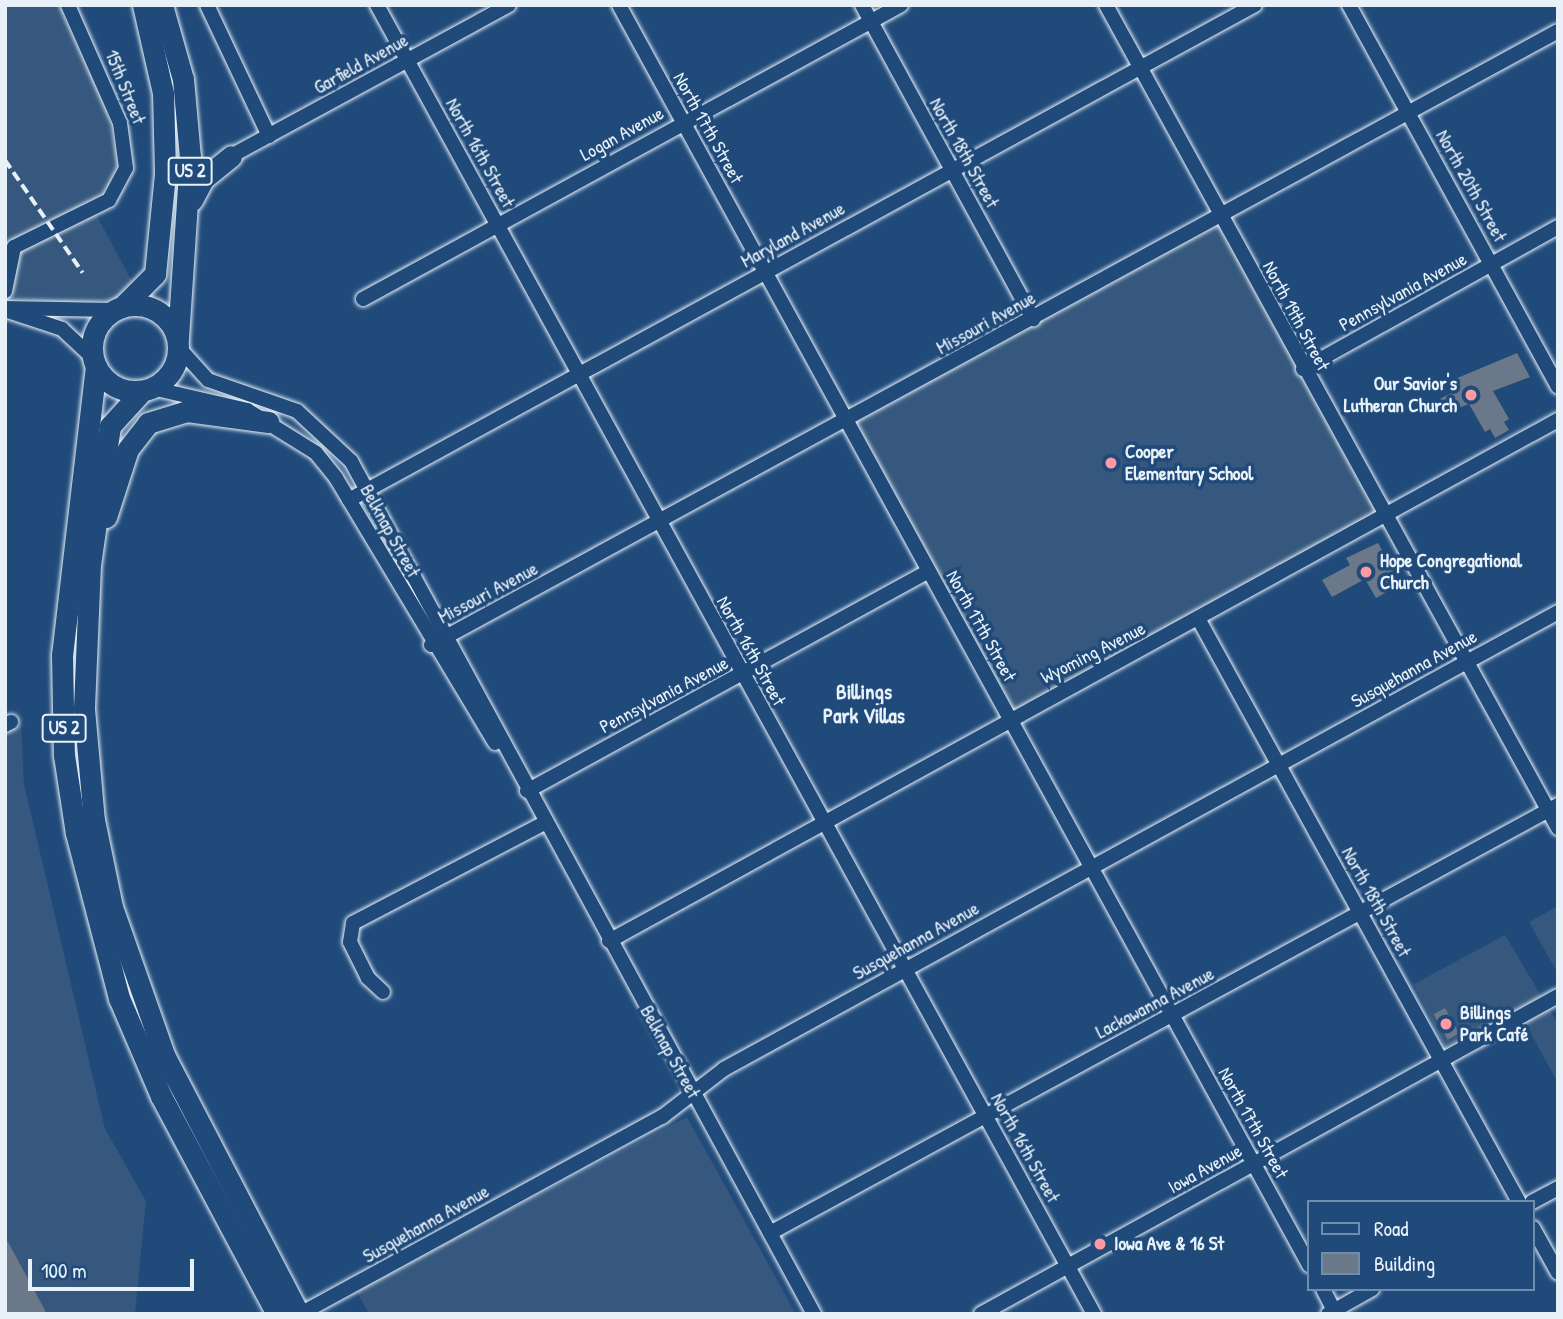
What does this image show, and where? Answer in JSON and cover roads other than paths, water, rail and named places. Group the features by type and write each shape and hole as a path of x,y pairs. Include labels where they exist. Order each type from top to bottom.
{"highway":[{"name":"US 2","path":"143,5 163,93 165,173 155,274 99,326 62,655 65,755 76,833 120,998 161,1096 269,1280 299,1314"},
{"name":"US 2","path":"162,5 183,79 188,128 188,209 178,344 174,368 110,426 89,572 84,709 94,820 112,908 164,1055 269,1280 277,1314"},
{"path":"188,128 204,150 231,156"},
{"path":"188,209 200,181 231,156"},
{"path":"118,309 157,311 178,344"},
{"path":"94,362 120,388 147,390"},
{"path":"89,572 128,449 148,423 187,411 268,422"}],"street":[{"name":"15th Street","path":"5,291 15,247 109,200 126,168 120,123 68,5"},
{"path":"207,5 269,136"},
{"name":"North 16th Street","path":"377,5 822,822 1094,1314"},
{"name":"Garfield Avenue","path":"231,156 509,5"},
{"name":"North 17th Street","path":"619,5 1308,1263"},
{"name":"North 18th Street","path":"862,5 1033,319"},
{"name":"Logan Avenue","path":"363,299 901,5"},
{"name":"North 19th Street","path":"1106,5 1384,517 1466,662 1553,807 1558,828"},
{"name":"Maryland Avenue","path":"349,500 1255,5"},
{"name":"North 20th Street","path":"1349,5 1558,386"},
{"name":"Missouri Avenue","path":"431,645 847,421 1558,31"},
{"name":"Pennsylvania Avenue","path":"1303,369 1558,228"},
{"path":"5,309 118,309"},
{"path":"5,309 62,329 94,362"},
{"name":"Belknap Street","path":"178,344 208,380 282,403 317,425 341,447 369,490 449,636 544,823 814,1314"},
{"name":"Belknap Street","path":"147,390 219,400 268,422 316,453 349,500 431,645 527,791"},
{"name":"Wyoming Avenue","path":"609,941 1010,718 1199,620 1558,420"},
{"name":"Pennsylvania Avenue","path":"527,791 929,571"},
{"name":"Susquehanna Avenue","path":"299,1314 662,1117 692,1091 904,970 1558,612"},
{"name":"North 18th Street","path":"1199,620 1518,1200"},
{"name":"Lackawanna Avenue","path":"770,1233 1553,807"},
{"path":"383,992 368,978 350,942 354,923 368,913 544,823"},
{"name":"Iowa Avenue","path":"981,1314 1558,996"},
{"path":"1535,1200 1558,1188"},
{"path":"1535,1232 1558,1273"},
{"path":"1324,1291 1333,1313 1369,1291"}],"railway":[{"path":"5,160 83,273"}],"place":[{"name":"Our Savior's Lutheran Church","path":"1471,395"},
{"name":"Cooper Elementary School","path":"1111,463"},
{"name":"Hope Congregational Church","path":"1366,572"},
{"name":"Billings Park Café","path":"1446,1024"},
{"name":"Iowa Ave & 16 St","path":"1100,1244"}],"district":[{"name":"Billings Park Villas","path":"864,704"}]}
